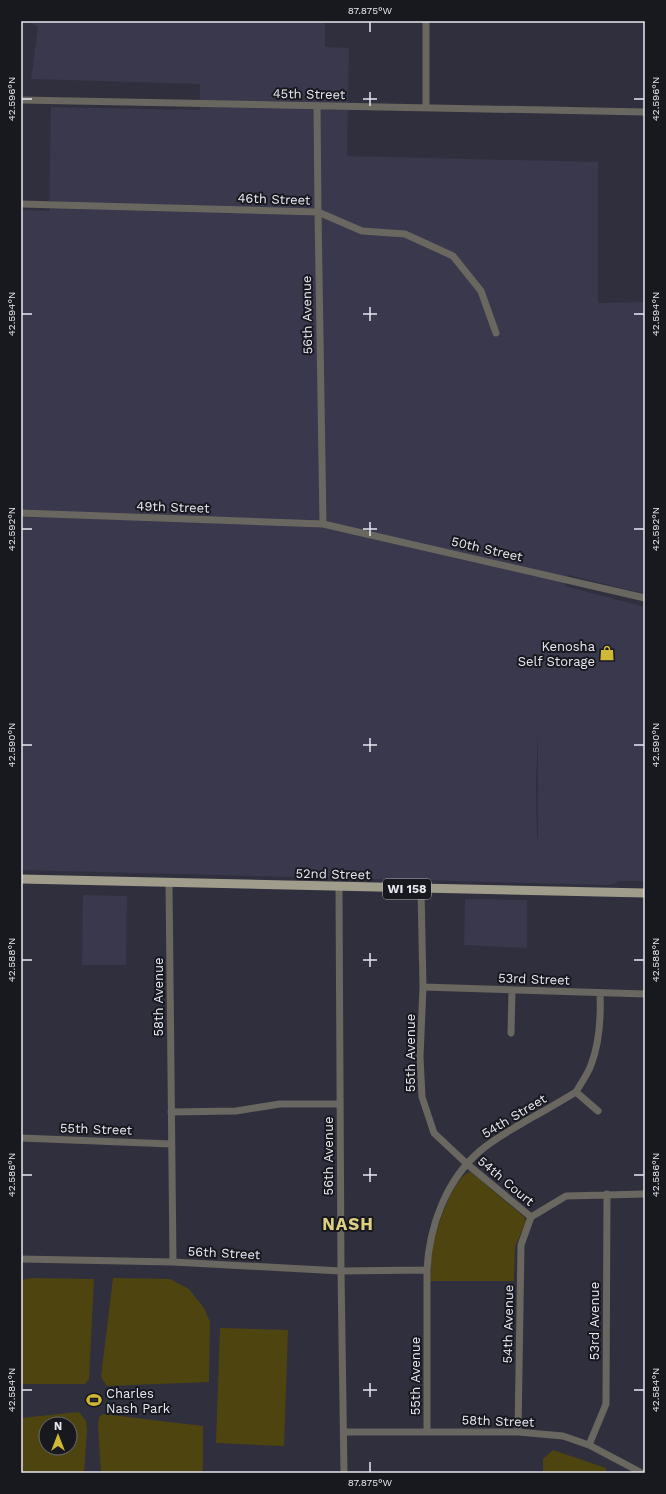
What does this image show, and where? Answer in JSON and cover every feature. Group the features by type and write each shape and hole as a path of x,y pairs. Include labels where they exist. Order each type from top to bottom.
{"main road":[{"name":"52nd Street","path":"21,879 645,893"}],"street":[{"path":"426,21 426,108"},
{"name":"45th Street","path":"21,100 645,112"},
{"name":"56th Avenue","path":"317,106 324,524"},
{"name":"46th Street","path":"21,204 318,212 362,231 404,234 453,256 480,291 496,333"},
{"name":"49th Street","path":"21,514 324,524"},
{"name":"50th Street","path":"324,524 645,598"},
{"name":"58th Avenue","path":"169,883 172,1262"},
{"name":"56th Avenue","path":"339,887 341,1271 344,1473"},
{"name":"55th Avenue","path":"421,889 423,987 420,1057 422,1097 434,1133 466,1164 452,1185 440,1208 430,1245 427,1270 427,1431"},
{"name":"53rd Street","path":"423,987 645,994"},
{"path":"511,1033 512,990"},
{"path":"598,1111 576,1092 592,1064 601,1022 600,993"},
{"name":"54th Street","path":"466,1164 481,1150 507,1132 576,1092"},
{"path":"171,1112 236,1111 280,1104 340,1104"},
{"name":"55th Street","path":"21,1138 171,1144"},
{"name":"54th Court","path":"466,1164 531,1217"},
{"name":"53rd Avenue","path":"589,1445 606,1404 607,1194"},
{"path":"531,1217 566,1196 645,1194"},
{"name":"54th Avenue","path":"518,1432 521,1245 531,1217"},
{"name":"56th Street","path":"21,1259 172,1262 341,1271 427,1270"},
{"name":"58th Street","path":"344,1432 518,1432 563,1436 589,1445 642,1473"}],"shaded area":[{"path":"33,21 325,21 325,47 349,48 347,156 598,162 598,303 645,302 645,594 568,575 565,586 645,607 645,881 618,881 615,884 608,885 21,870 21,210 49,211 51,107 200,110 200,84 31,79 38,27 33,24","holes":["538,733 537,839 536,784"]},
{"path":"83,895 127,896 126,965 82,965"},
{"path":"465,899 527,900 527,948 464,945"},
{"path":"471,1172 523,1216 526,1221 515,1247 514,1281 430,1281 432,1250 441,1219 458,1182 465,1175"},
{"path":"32,1278 94,1279 89,1379 85,1384 21,1384 21,1280"},
{"path":"113,1278 170,1279 189,1289 204,1308 210,1322 209,1382 107,1386 101,1377"},
{"path":"220,1328 288,1330 284,1446 216,1443"},
{"path":"79,1412 86,1421 87,1430 84,1473 21,1473 21,1418 38,1416 38,1456 78,1456 78,1416 40,1416"},
{"path":"103,1414 203,1426 202,1473 101,1473 98,1425 99,1417"},
{"path":"553,1450 606,1468 606,1473 543,1473 543,1459"}],"place":[{"name":"Kenosha Self Storage","path":"607,653"},
{"name":"Charles Nash Park","path":"94,1400"}],"district":[{"name":"NASH","path":"348,1224"}]}
